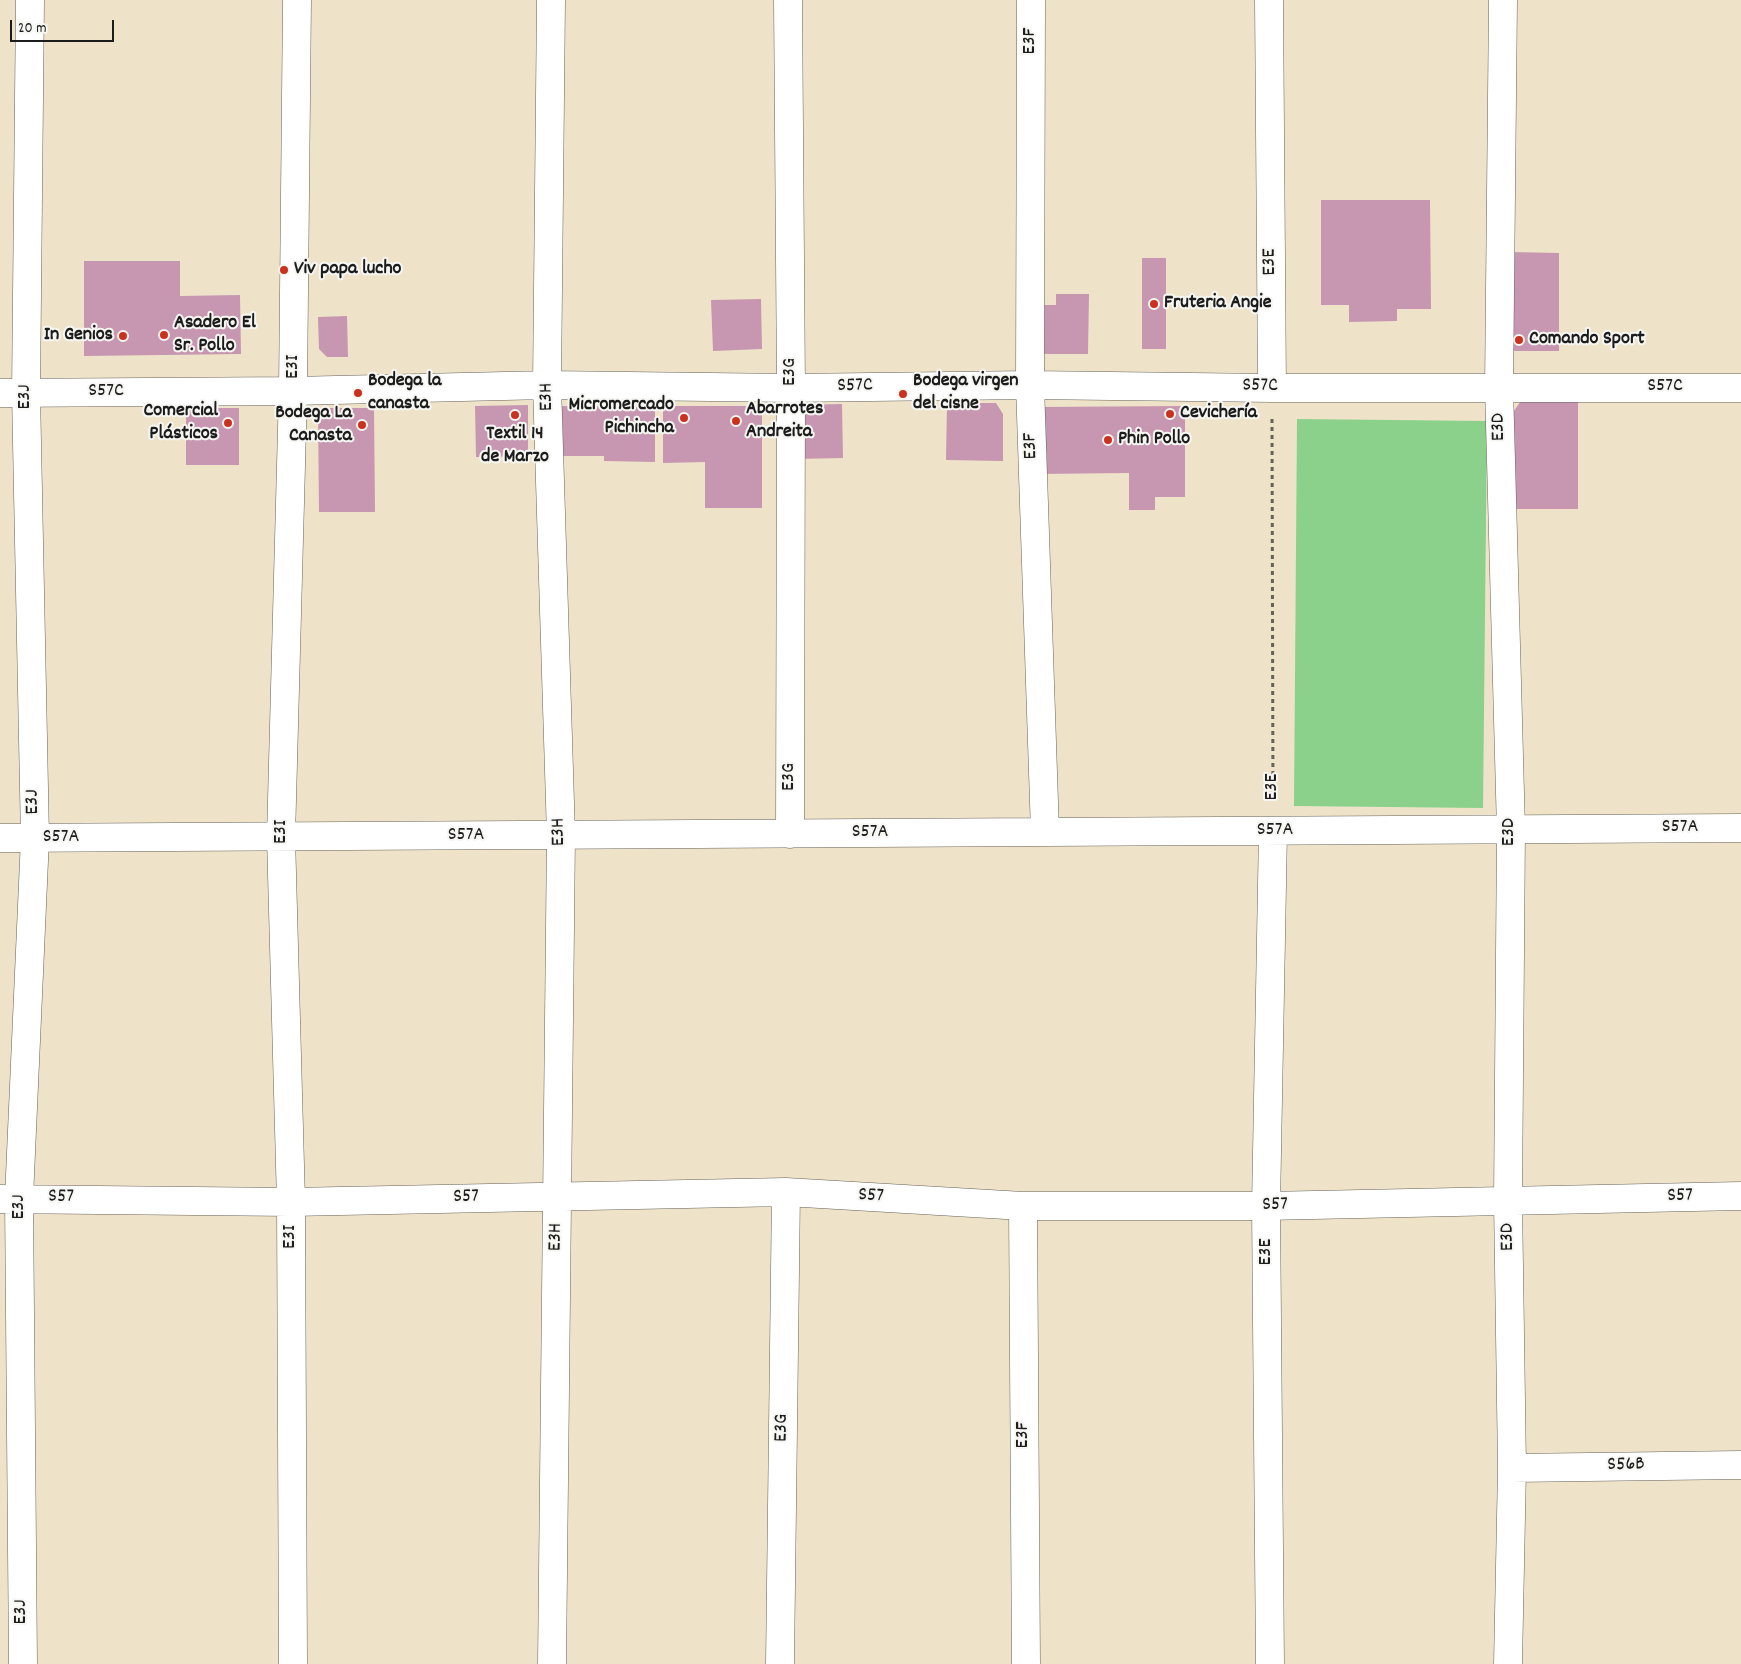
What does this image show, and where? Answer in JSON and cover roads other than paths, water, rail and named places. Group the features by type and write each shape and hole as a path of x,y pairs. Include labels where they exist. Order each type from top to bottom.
{"street":[{"name":"E3J","path":"23,1664 10,1198 35,838 13,393 30,0"},
{"name":"E3I","path":"293,1664 291,1202 282,837 293,391 297,0"},
{"name":"E3H","path":"552,0 547,385 561,835 552,1664"},
{"name":"E3G","path":"788,0 791,388 790,834"},
{"name":"E3F","path":"1031,0 1030,384 1046,832"},
{"name":"E3E","path":"1269,0 1272,388"},
{"name":"E3D","path":"1503,0 1499,387 1511,830 1508,1200 1512,1468 1508,1664"},
{"name":"S57C","path":"13,393 293,391 547,385 791,388 1030,384 1272,388 1741,388"},
{"name":"S57A","path":"0,838 1741,828"},
{"name":"E3E","path":"1270,1664 1266,1206 1273,831"},
{"name":"E3G","path":"780,1664 786,1192"},
{"name":"S57","path":"10,1198 291,1202 786,1192 1023,1206 1266,1206 1741,1196"},
{"name":"E3F","path":"1023,1206 1026,1664"},
{"name":"S56B","path":"1512,1468 1741,1465"}],"place":[{"name":"Viv papa lucho","path":"284,270"},
{"name":"Fruteria Angie","path":"1154,304"},
{"name":"Asadero El Sr. Pollo","path":"164,335"},
{"name":"In Genios","path":"123,336"},
{"name":"Comando Sport","path":"1519,340"},
{"name":"Bodega la canasta","path":"358,393"},
{"name":"Bodega virgen del cisne","path":"903,394"},
{"name":"Cevichería","path":"1170,414"},
{"name":"Textil 14 de Marzo","path":"515,415"},
{"name":"Micromercado Pichincha","path":"684,418"},
{"name":"Abarrotes Andreita","path":"736,421"},
{"name":"Comercial Plásticos","path":"228,423"},
{"name":"Bodega La Canasta","path":"362,425"},
{"name":"Phin Pollo","path":"1108,440"}]}
